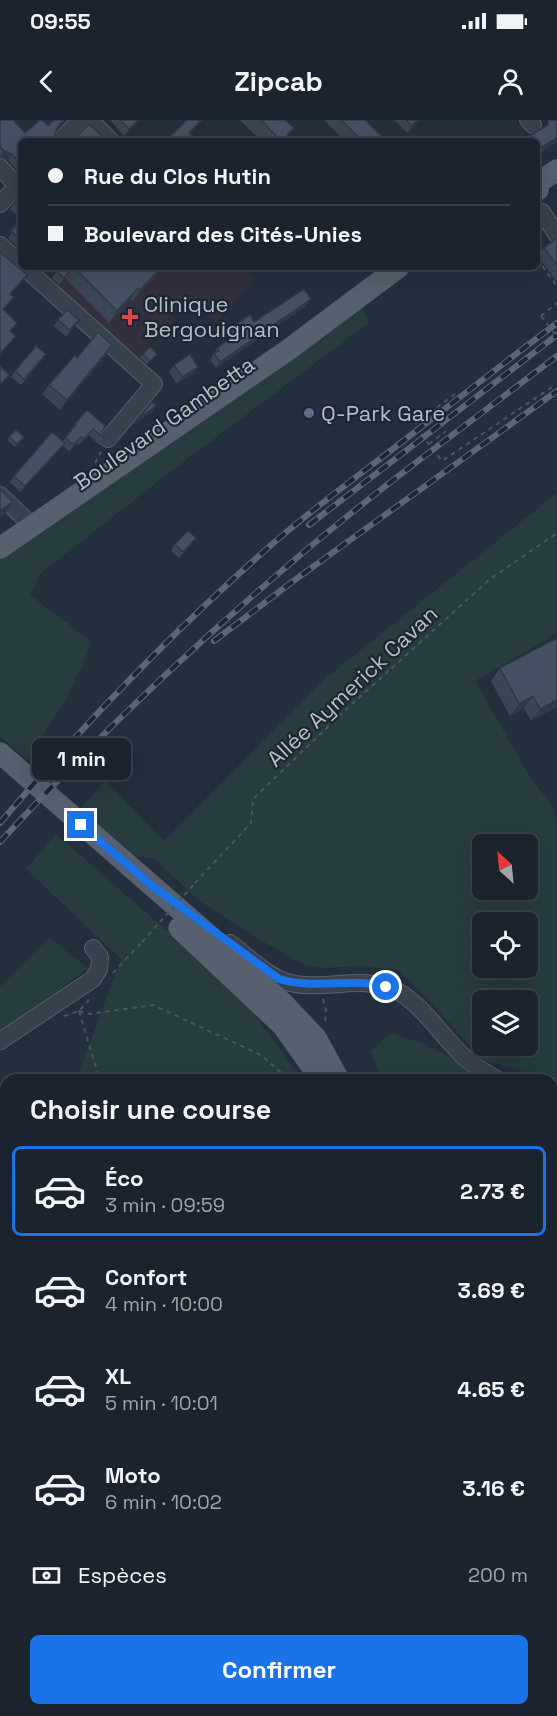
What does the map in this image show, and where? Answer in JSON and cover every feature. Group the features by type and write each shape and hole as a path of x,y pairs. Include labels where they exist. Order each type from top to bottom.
{"main road":[{"path":"542,195 557,164"},
{"path":"540,181 557,170"},
{"name":"Boulevard Gambetta","path":"0,536 382,270"},
{"path":"0,548 288,350 395,270"},
{"path":"0,753 284,1004 316,1038 336,1074"},
{"path":"0,773 232,976 283,1026 317,1074"}],"street":[{"path":"63,138 80,120"},
{"path":"90,120 108,138"},
{"path":"0,167 18,183"},
{"path":"0,204 18,185"},
{"path":"542,195 557,235"},
{"path":"0,245 18,261"},
{"path":"27,270 154,384 108,439"},
{"path":"0,495 25,519"},
{"path":"151,885 279,979 294,984 316,986 370,982 397,991 412,1002 465,1058 489,1074"},
{"path":"0,1041 93,979 99,969 100,957 93,948"}],"path":[{"path":"540,263 557,286"},
{"path":"557,303 541,316 557,337"},
{"path":"455,394 414,425 442,461 552,387"},
{"path":"429,444 446,431"},
{"path":"87,477 108,439"},
{"name":"Allée Aymerick Cavan","path":"142,942 251,823 253,799 339,716 490,579 557,533"},
{"path":"316,986 326,1010 325,1022 316,1038"},
{"path":"97,1074 79,1011 90,1014 153,1005 261,1055 282,1074"}],"shaded area":[{"name":"Clinique Bergouignan","path":"71,270 246,270 256,279 216,323 188,297 171,314 176,320 131,364 56,286"}],"green space":[{"path":"361,304 369,323 166,475 40,574 30,595 92,642 63,703 27,760 0,736 0,553"},
{"path":"557,493 557,633 475,681 532,780 554,808 557,823 557,1074 532,1074 483,1060 479,1056 538,1056 538,990 472,990 472,1048 430,1001 398,970 361,966 324,968 304,965 250,934 198,900 155,859 138,857 79,810 105,781 164,841 327,677"},
{"path":"56,834 237,992 297,1074 77,1074 121,959 26,869"},
{"path":"49,938 88,968 0,1034 0,987"},
{"path":"391,1033 422,1043 471,1069 467,1074 380,1074 371,1051"}],"building":[{"path":"0,120 13,120 25,133 40,120 48,126 54,120 64,120 57,128 53,138 18,138 18,161 0,146"},
{"path":"120,120 138,120 129,129"},
{"path":"187,120 201,120 189,133 194,138 169,138"},
{"path":"261,120 285,120 294,128 287,135 290,138 278,138"},
{"path":"341,120 365,120 383,138 359,138"},
{"path":"406,120 418,120 411,126"},
{"path":"557,120 557,138 540,148 540,138 526,138 548,125 548,121"},
{"path":"89,124 103,137 102,138 75,138"},
{"path":"18,220 18,237 12,232"},
{"path":"557,238 557,265 544,248"},
{"path":"0,252 18,267 18,270 27,275 10,294 14,297 3,309 17,323 10,331 16,336 0,354"},
{"path":"57,270 71,270 64,278"},
{"path":"77,270 159,270 140,290 138,288 117,311"},
{"path":"304,289 311,299 220,362 214,353 219,351 217,348 238,333 234,326 250,315 254,322"},
{"path":"67,310 79,320 70,330 58,320"},
{"path":"98,332 112,345 67,400 49,385 75,355 77,358"},
{"path":"36,346 46,354 24,379 15,371"},
{"path":"150,347 157,354 150,361 143,354"},
{"path":"190,354 198,367 182,377 174,365"},
{"path":"0,366 9,375 0,385"},
{"path":"152,402 156,406 138,419"},
{"path":"87,410 105,426 102,432 104,438 93,429 84,439 81,437 73,445 65,438"},
{"path":"16,430 24,437 17,444 9,437"},
{"path":"52,432 65,443 25,486 14,476"},
{"path":"0,488 13,502 0,511"},
{"path":"188,531 196,538 183,552 175,544"},
{"path":"557,638 557,700 540,709 533,696 519,704 500,668"}],"railway":[{"path":"0,823 130,680 234,578 317,507 557,323"},
{"path":"309,525 557,335"},
{"path":"0,842 103,735 174,666 248,600 351,513 557,356"},
{"path":"214,641 296,579 557,391"}],"place":[{"name":"Clinique Bergouignan","path":"130,317"},
{"name":"Q-Park Gare","path":"309,413"}],"route":[{"path":"81,825 151,885 279,979 294,984 316,986 370,982 386,987"}]}
